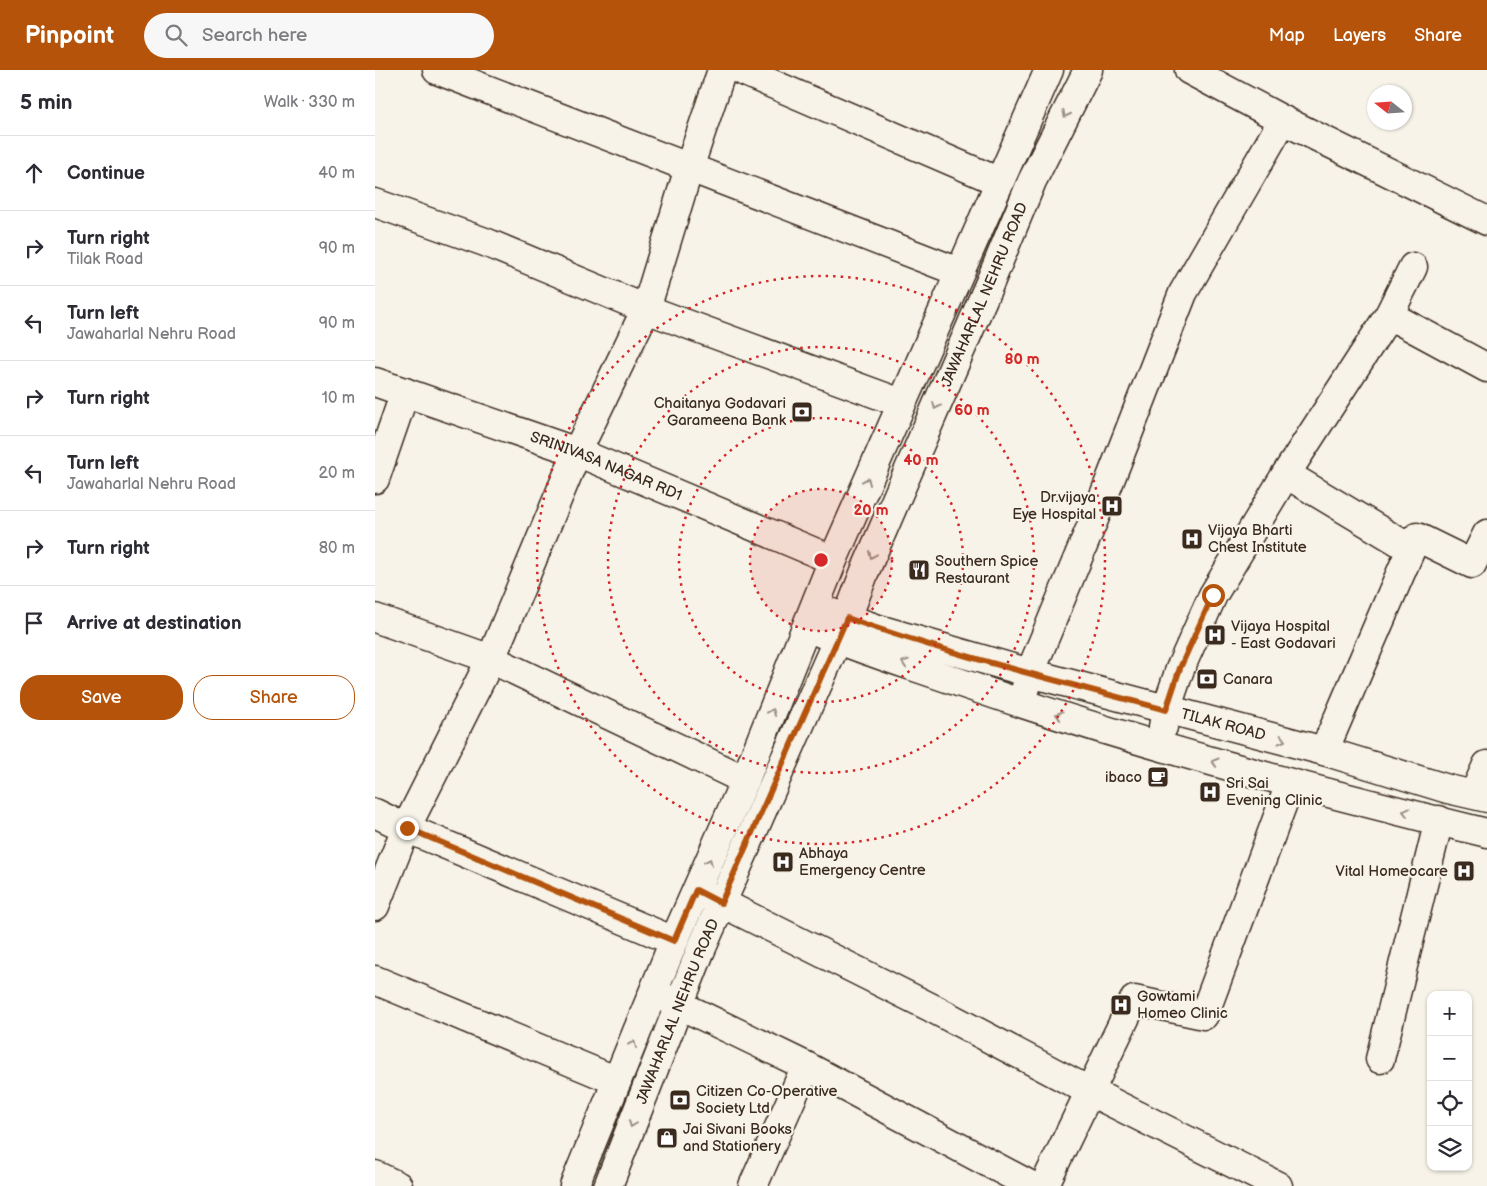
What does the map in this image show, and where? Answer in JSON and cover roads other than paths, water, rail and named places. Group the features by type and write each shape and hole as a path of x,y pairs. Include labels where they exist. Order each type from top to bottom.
{"street":[{"path":"437,70 959,272"},
{"path":"375,906 407,828 491,659 577,452 646,310 689,168 722,70"},
{"path":"740,70 1000,182"},
{"name":"JAWAHARLAL NEHRU ROAD","path":"574,1186 674,941 745,780 833,560 1049,70"},
{"name":"JAWAHARLAL NEHRU ROAD","path":"608,1186 721,903 842,629 1032,181 1087,70"},
{"path":"1189,70 1283,120 1487,221"},
{"path":"1022,704 1030,673 1105,493 1183,292 1283,120"},
{"path":"375,203 485,242 646,310 901,403"},
{"path":"1159,746 1166,710 1180,668 1213,595 1286,474 1389,315 1413,267"},
{"path":"1389,315 1487,368"},
{"name":"SRINIVASA NAGAR RD1","path":"375,382 577,452 833,560"},
{"path":"375,479 405,392"},
{"path":"1286,474 1411,549"},
{"path":"1324,751 1417,537 1472,564 1487,534"},
{"path":"811,617 1022,704 1290,784 1487,833"},
{"path":"375,618 491,659 745,780"},
{"name":"TILAK ROAD","path":"842,629 878,629 1030,673 1324,751 1448,789 1480,796"},
{"path":"1480,796 1487,766"},
{"path":"1044,1186 1134,1000 1204,1015 1290,784"},
{"path":"375,813 674,941"},
{"path":"1380,1058 1439,820"},
{"path":"696,890 932,1008 1091,1092 1278,1186"},
{"path":"375,980 617,1081"},
{"path":"654,993 806,1066 1032,1186"},
{"path":"753,1186 806,1066"},
{"path":"375,1175 398,1186"}],"place":[{"name":"Chaitanya Godavari Garameena Bank","path":"802,412"},
{"name":"Dr.vijaya Eye Hospital","path":"1112,506"},
{"name":"Vijaya Bharti Chest Institute","path":"1192,539"},
{"name":"Southern Spice Restaurant","path":"919,570"},
{"name":"Vijaya Hospital - East Godavari","path":"1215,635"},
{"name":"Canara","path":"1207,679"},
{"name":"ibaco","path":"1158,777"},
{"name":"Sri Sai Evening Clinic","path":"1210,792"},
{"name":"Abhaya Emergency Centre","path":"783,862"},
{"name":"Vital Homeocare","path":"1464,871"},
{"name":"Gowtami Homeo Clinic","path":"1121,1005"},
{"name":"Citizen Co-Operative Society Ltd","path":"680,1100"},
{"name":"Jai Sivani Books and Stationery","path":"667,1138"}]}
